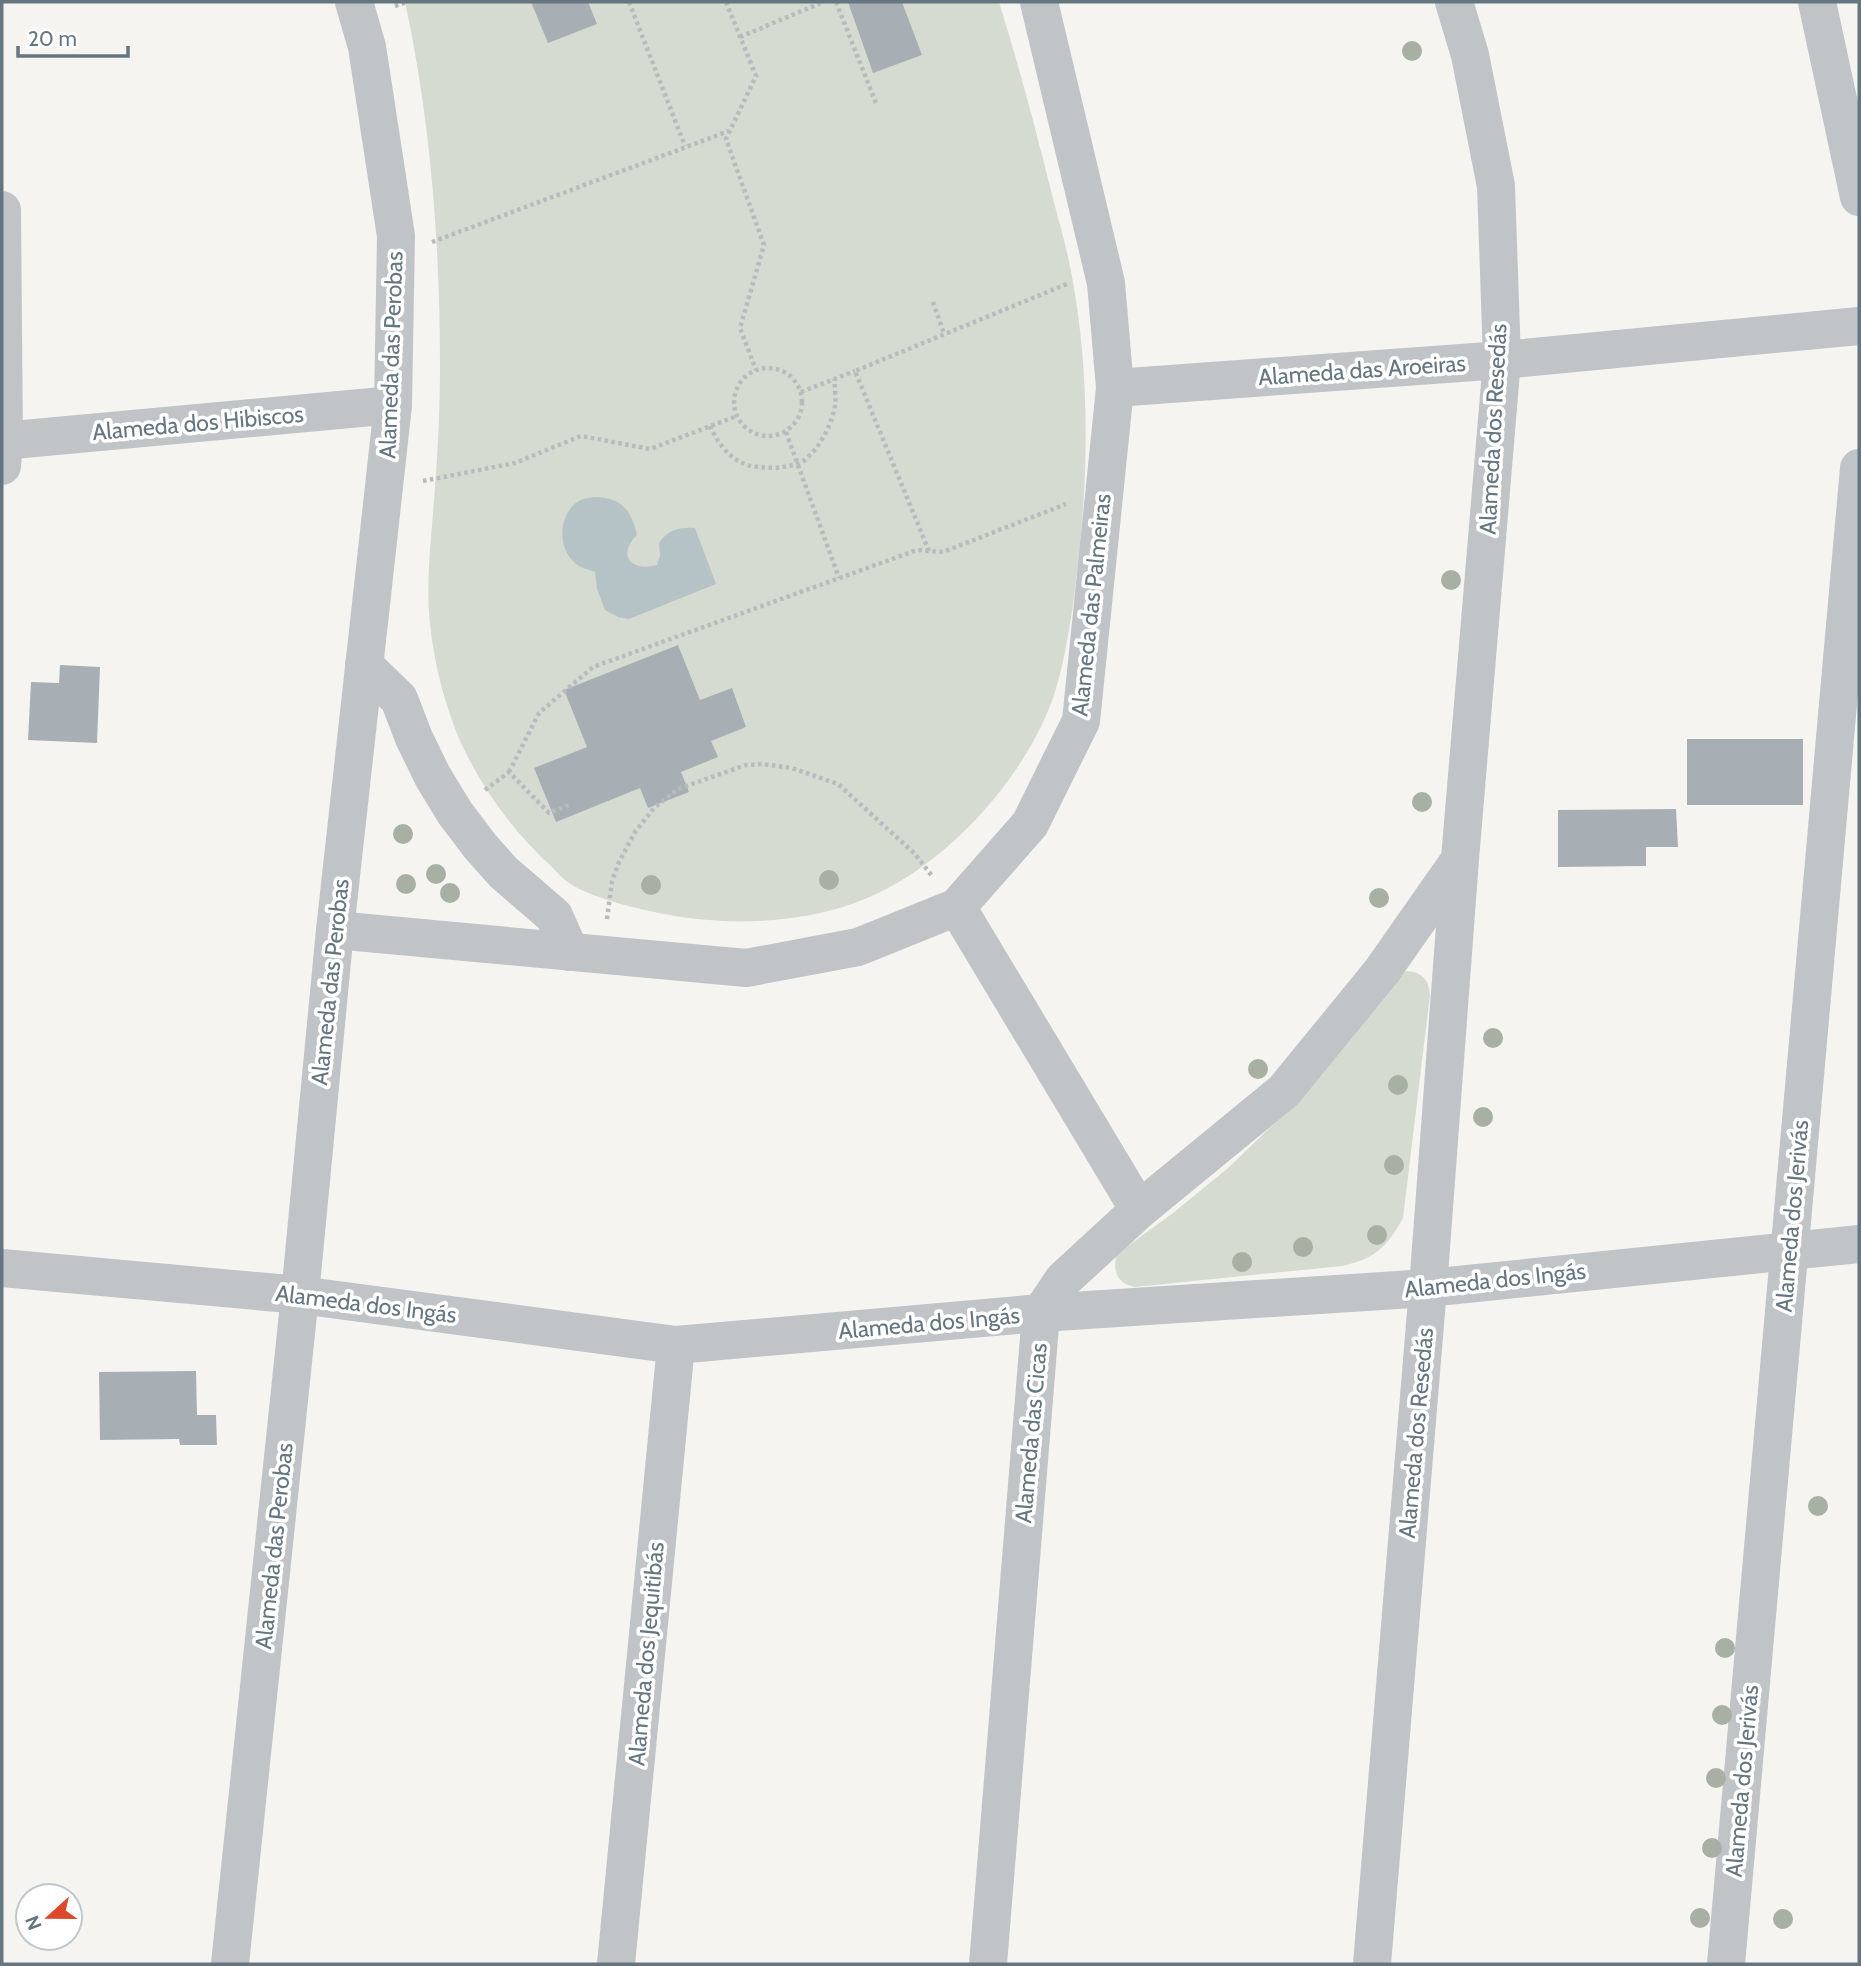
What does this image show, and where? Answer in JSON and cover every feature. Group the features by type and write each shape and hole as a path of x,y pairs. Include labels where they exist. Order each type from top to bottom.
{"street":[{"name":"Alameda das Perobas","path":"230,1964 335,930 393,405 396,236 367,47 354,2"},
{"name":"Alameda das Palmeiras","path":"335,930 746,968 858,947 957,907 1030,824 1081,722 1115,388 1106,283 1039,2"},
{"name":"Alameda dos Resedás","path":"1372,1964 1502,360 1496,186 1469,55 1454,2"},
{"path":"1816,2 1859,197"},
{"path":"2,210 2,450"},
{"name":"Alameda das Aroeiras","path":"1115,388 1502,360 1859,326"},
{"name":"Alameda dos Hibiscos","path":"2,450 393,405"},
{"name":"Alameda dos Jerivás","path":"1726,1964 1859,468"},
{"path":"364,665 399,699 433,777 480,846 503,872 554,916 587,953"},
{"path":"957,907 1139,1210 1284,1091 1382,971 1460,859"},
{"name":"Alameda das Cicas","path":"988,1964 1041,1313 1063,1280 1139,1210"},
{"name":"Alameda dos Ingás","path":"2,1268 300,1295 676,1345 1041,1313 1428,1287 1859,1244"},
{"name":"Alameda dos Jequitibás","path":"616,1964 676,1345"}],"path":[{"path":"629,2 685,146"},
{"path":"726,2 756,76 726,139 764,245 740,328 756,370"},
{"path":"740,37 823,2"},
{"path":"836,2 876,103"},
{"path":"396,256 730,130"},
{"path":"801,392 1064,284 1106,283"},
{"path":"933,302 944,334"},
{"path":"756,370 778,370 796,382 801,392 800,414 786,432 775,436 753,433 737,416 734,405 739,384 756,370"},
{"path":"855,371 929,551"},
{"path":"710,426 726,451 742,463 765,468 797,463 805,459 825,433 835,406 834,379"},
{"path":"384,488 515,463 581,436 650,449 737,416"},
{"path":"786,432 839,578"},
{"path":"455,813 509,772 539,713 593,667 917,550 943,552 1104,488"},
{"path":"587,953 612,881 635,832 654,808 678,789 746,765 763,764 792,768 838,784 914,853 957,907"},
{"path":"509,772 549,813 569,804"}],"shaded area":[{"path":"405,2 999,2 1062,233 1071,271 1082,346 1086,422 1084,497 1073,601 1066,648 1055,692 1042,725 1024,758 976,820 916,871 885,890 830,911 759,921 687,918 615,902 569,883 539,855 489,794 470,760 445,700 430,624 428,596 437,459 440,322 428,138"},
{"path":"593,497 618,502 628,512 637,535 628,550 628,556 634,564 640,566 657,565 659,543 671,532 695,528 716,584 629,619 605,610 597,589 595,572 572,560 563,544 562,535 570,509 579,501"},
{"path":"1407,971 1424,978 1430,995 1403,1218 1385,1244 1363,1260 1342,1266 1135,1287 1124,1283 1116,1271 1117,1254 1228,1168 1279,1119 1399,974"}],"building":[{"path":"531,2 588,2 597,24 548,43"},
{"path":"848,2 902,2 922,55 873,73"},
{"path":"678,645 700,700 732,688 746,727 711,741 718,757 681,772 689,792 648,808 640,788 556,822 534,768 587,747 564,690"},
{"path":"60,665 100,667 97,743 28,740 31,682 59,683"},
{"path":"1687,739 1803,739 1803,805 1687,805"},
{"path":"1676,809 1678,847 1646,847 1646,866 1558,867 1558,810"},
{"path":"196,1371 197,1415 216,1415 217,1445 180,1445 179,1439 100,1440 99,1372"}]}
